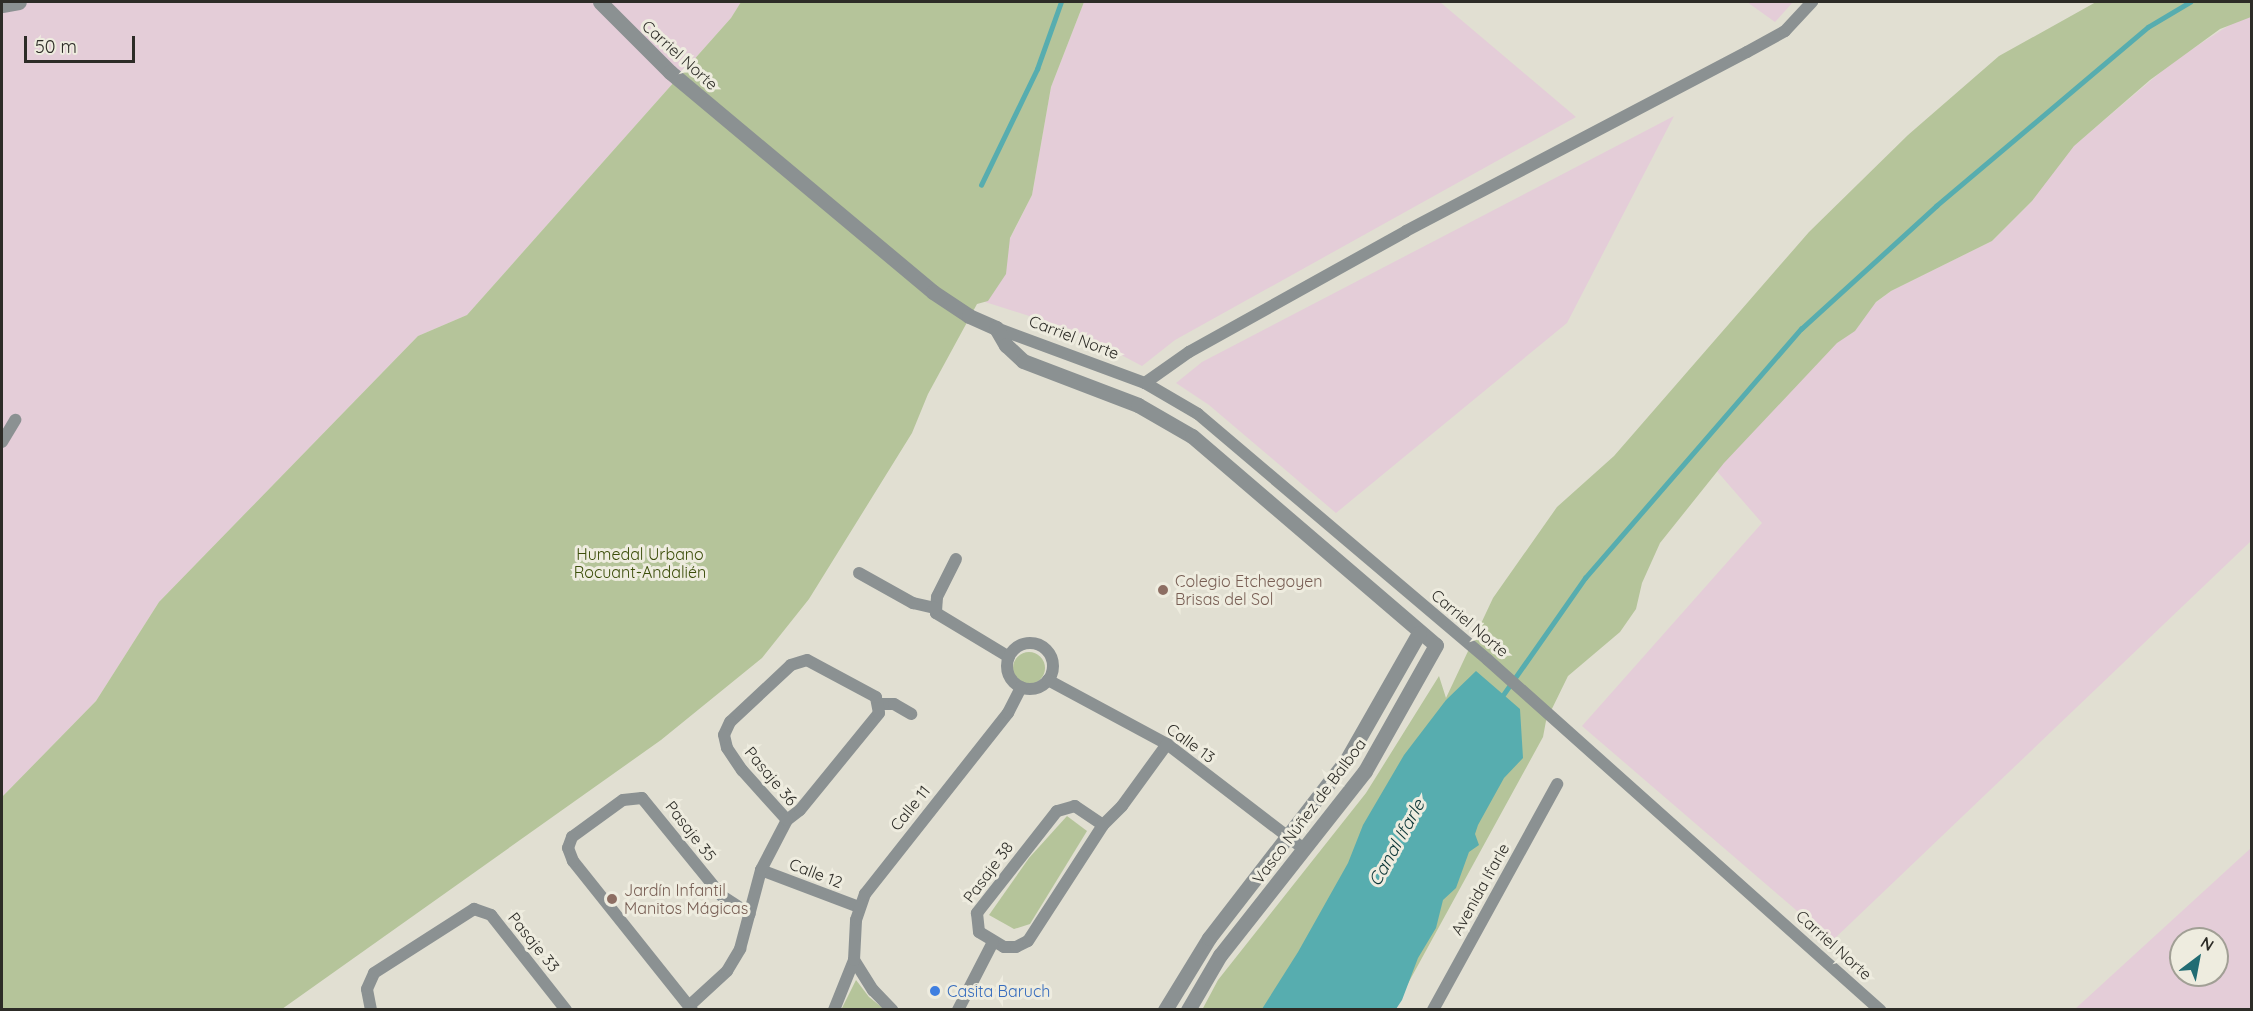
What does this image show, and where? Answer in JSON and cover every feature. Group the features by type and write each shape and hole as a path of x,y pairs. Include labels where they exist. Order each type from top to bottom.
{"street":[{"path":"2,4 19,2"},
{"name":"Carriel Norte","path":"600,2 682,82 933,292 969,316 1145,383 1198,414 1488,660 1880,1010"},
{"path":"1145,383 1189,352 1406,231 1785,31 1812,2"},
{"path":"996,328 1005,345 1023,361 1138,405 1192,436 1419,633 1436,645"},
{"path":"2,442 15,420"},
{"path":"934,608 956,560"},
{"path":"859,573 913,603 934,608 943,619 1009,657"},
{"name":"Vasco Núñez de Balboa","path":"1188,1010 1220,955 1365,771 1446,626"},
{"name":"Vasco Núñez de Balboa","path":"1165,1010 1198,954 1356,746 1419,633"},
{"path":"1025,644 1039,645 1052,661 1048,680 1033,689 1021,687 1008,675 1009,657 1025,644"},
{"name":"Pasaje 36","path":"801,660 813,662 872,694 880,704 874,722 800,810 787,820 727,748 724,735 727,726 801,660"},
{"name":"Calle 13","path":"1048,680 1167,744 1304,849"},
{"name":"Calle 11","path":"834,1010 854,960 859,907 872,881 1008,713 1021,687"},
{"name":"Pasaje 36","path":"880,704 894,704 912,714"},
{"path":"958,1010 993,942 1010,948 1028,940 1103,825 1122,806 1167,744"},
{"name":"Avenida Ifarle","path":"1433,1010 1557,784"},
{"name":"Pasaje 35","path":"690,1008 573,861 568,848 572,837 623,800 642,798 728,902 750,914"},
{"name":"Pasaje 38","path":"993,942 977,929 977,913 1057,811 1076,806 1103,825"},
{"name":"Calle 12","path":"690,1008 734,961 750,914 761,870 787,820"},
{"name":"Calle 12","path":"761,870 859,907"},
{"name":"Pasaje 33","path":"371,1010 367,989 378,969 464,912 479,909 492,915 566,1010"},
{"path":"854,960 873,990 892,1010"}],"shaded area":[{"path":"2,2 741,2 731,18 467,315 418,336 159,602 96,701 2,797"},
{"path":"1084,2 1440,2 1576,117 1175,340 1142,366 1076,331 979,300 1032,195 1051,87"},
{"path":"1747,2 1793,2 1775,22"},
{"path":"2245,15 2251,15 2251,541 1832,941 1582,726 1762,523 1716,470 1771,409 1870,307 1891,291 1992,241 2032,201 2063,155 2175,60"},
{"path":"1674,116 1567,323 1336,513 1209,405 1176,383 1202,362"},
{"path":"2251,848 2251,1009 2075,1009"}],"green space":[{"name":"Humedal Urbano Rocuant-Andalién","path":"741,2 1084,2 1051,87 1032,195 1010,238 1006,274 988,301 977,304 928,394 912,433 809,599 762,658 661,740 282,1009 2,1010 2,797 96,701 159,602 418,336 467,315 731,18"},
{"path":"2096,2 2251,2 2251,17 2220,29 2150,80 2074,146 2032,201 1992,241 1891,291 1876,302 1855,331 1837,343 1724,463 1660,543 1642,583 1636,609 1620,632 1568,676 1546,721 1543,737 1394,1009 1202,1010 1218,980 1366,793 1439,676 1446,698 1493,598 1557,507 1614,456 1809,232 1908,135 1999,56"},
{"path":"1029,652 1040,657 1045,668 1040,679 1029,684 1018,679 1013,668 1018,657"},
{"path":"1067,816 1087,831 1030,924 1014,929 989,915 1029,858"},
{"path":"856,980 869,997 884,1009 841,1010"}],"water":[{"name":"Canal Ifarle","path":"1476,671 1520,709 1523,758 1504,778 1478,825 1475,834 1479,845 1469,852 1456,888 1443,900 1436,928 1418,958 1402,1000 1396,1009 1262,1009 1298,952 1348,863 1363,825 1404,755 1446,700"}],"waterway":[{"path":"981,185 1037,69 1061,2"},
{"path":"1503,695 1585,578 1801,329 1936,206 2148,27 2190,2"}],"place":[{"name":"Colegio Etchegoyen Brisas del Sol","path":"1163,590"},
{"name":"Jardín Infantil Manitos Mágicas","path":"612,899"},
{"name":"Casita Baruch","path":"935,991"}]}
